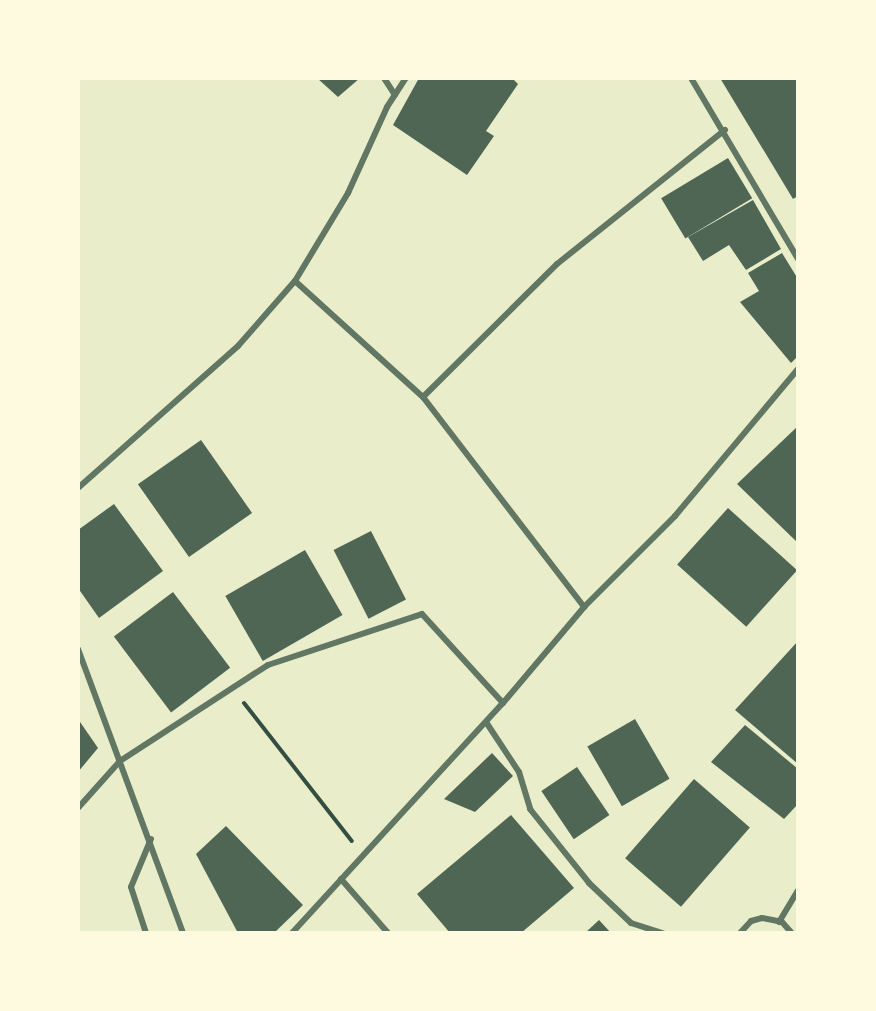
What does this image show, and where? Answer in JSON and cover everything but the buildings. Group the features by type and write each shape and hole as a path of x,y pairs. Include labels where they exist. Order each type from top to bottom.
{"street":[{"path":"384,78 395,95"},
{"path":"78,488 238,346 295,281 348,193 395,95 406,78"},
{"path":"691,78 725,130 798,259"},
{"path":"423,397 557,264 725,130"},
{"path":"295,281 423,397 584,607"},
{"path":"292,933 486,722 584,607 675,516 798,369"},
{"path":"78,808 120,761 268,665 422,614 503,703"},
{"path":"78,649 151,838 183,933"},
{"path":"486,722 519,772 530,809 589,883 631,923 662,933"},
{"path":"146,933 131,887 151,838"},
{"path":"341,879 388,933"},
{"path":"779,922 798,890"},
{"path":"740,933 752,921 762,918 779,922 792,933"}],"path":[{"path":"232,688 363,855"}]}
